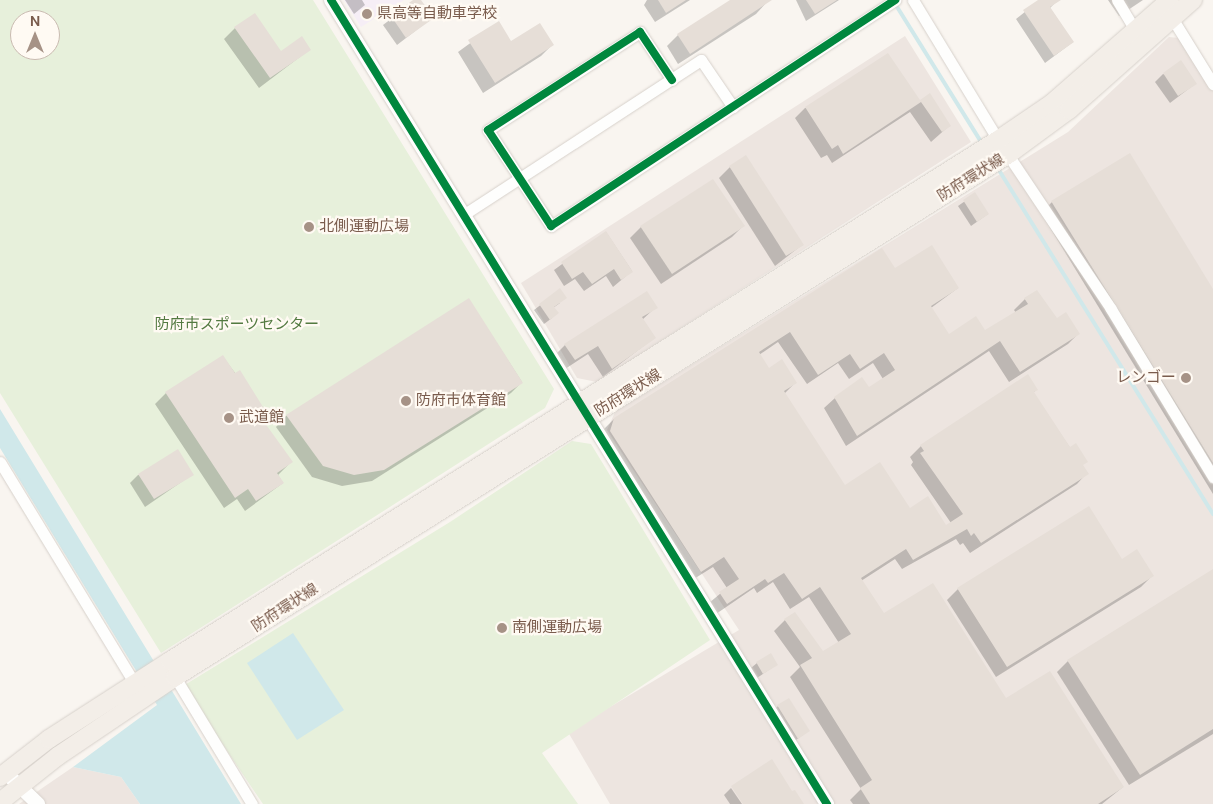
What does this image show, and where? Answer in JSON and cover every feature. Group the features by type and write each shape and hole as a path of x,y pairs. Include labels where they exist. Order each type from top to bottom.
{"main road":[{"name":"防府環状線","path":"2,773 49,739 172,669 588,418 1004,147 1170,0"},
{"name":"防府環状線","path":"172,669 579,402 1069,110 1192,0"},
{"name":"防府環状線","path":"0,802 141,687"}],"street":[{"path":"330,0 827,804"},
{"path":"672,80 640,32 488,130 552,226 895,0"},
{"path":"913,0 1004,147 1116,318 1213,477"},
{"path":"1116,0 1135,30"},
{"path":"1172,18 1213,84"},
{"path":"462,215 701,60 733,107"},
{"path":"0,462 141,687"},
{"path":"172,669 252,804"},
{"path":"2,773 20,786 38,804"}],"shaded area":[{"name":"県高等自動車学校","path":"344,0 404,0 361,27"},
{"path":"905,36 971,142 597,382 577,378 521,283"},
{"path":"1169,37 1179,38 1213,90 1213,804 610,804 568,732 739,630 607,430 615,412 1068,132"},
{"path":"73,767 121,777 140,804 19,804"}],"green space":[{"name":"防府市スポーツセンター","path":"0,0 313,0 554,389 545,408 161,653 0,393"},
{"name":"南側運動広場","path":"572,441 591,444 710,640 542,753 578,804 263,804 183,686 450,522"}],"water":[{"path":"0,409 241,804 140,804 121,777 73,767 157,705 0,448"},
{"path":"293,633 344,710 297,740 247,663"}],"building":[{"path":"413,0 421,0 434,18 406,38 391,16"},
{"path":"658,0 686,0 666,13"},
{"path":"730,0 772,0 690,54 677,34"},
{"path":"806,0 837,0 815,14"},
{"path":"1038,0 1061,0 1050,7 1074,42 1054,56 1023,10"},
{"path":"255,13 281,51 302,36 311,50 270,78 234,27"},
{"path":"499,21 511,41 540,23 554,45 495,83 468,40"},
{"path":"888,53 920,100 930,93 951,126 942,132 921,102 843,154 838,145 832,149 805,107"},
{"path":"1181,60 1197,84 1178,96 1163,73"},
{"name":"レンゴー","path":"1130,153 1213,289 1213,463 1051,201"},
{"path":"746,155 804,245 786,256 729,166"},
{"path":"713,179 745,226 672,274 640,226"},
{"path":"975,192 989,214 977,222 963,200"},
{"path":"606,231 633,272 621,280 614,269 592,284 583,272 572,279 561,262"},
{"path":"932,245 959,288 931,306 949,334 976,316 985,330 1028,304 1024,298 1037,290 1057,318 1066,312 1080,334 1020,372 1000,341 857,436 834,397 862,377 869,387 895,370 884,353 860,369 850,354 818,375 790,332 759,352 769,368 782,359 797,383 784,391 845,485 880,462 910,508 928,496 946,525 963,514 920,453 924,451 920,445 1028,374 1038,390 1034,392 1070,447 1076,443 1088,462 1083,465 1089,474 981,543 974,533 971,536 967,529 913,560 906,549 861,578 884,613 933,583 1006,698 1050,671 1124,787 1098,804 870,804 860,788 872,780 800,665 812,658 784,619 795,612 823,651 851,634 820,587 802,599 784,573 768,583 765,579 727,604 719,592 739,579 724,557 701,572 610,431 614,418 882,248 895,268"},
{"path":"560,288 567,298 554,307 559,313 550,320 539,304"},
{"path":"647,291 658,308 642,317 656,338 612,369 598,346 575,360 564,344"},
{"path":"469,298 523,383 384,470 354,475 323,466 286,415"},
{"path":"223,355 235,373 240,370 268,415 262,419 293,462 277,473 284,483 256,501 248,489 235,498 165,392"},
{"path":"178,449 194,475 154,499 138,474"},
{"path":"1089,506 1122,559 1137,549 1154,576 1007,667 957,588"},
{"path":"1213,569 1213,729 1140,775 1067,660"},
{"path":"771,653 778,665 763,674 756,662"},
{"path":"789,698 810,731 798,739 777,705"},
{"path":"772,759 792,791 795,790 804,804 743,804 731,786"}],"waterway":[{"path":"894,2 983,145"},
{"path":"997,167 1213,514"}],"cycle path":[{"path":"331,0 827,804"},
{"path":"672,80 640,32 488,130 551,226 895,0"}],"place":[{"name":"県高等自動車学校","path":"367,14"},
{"name":"北側運動広場","path":"309,227"},
{"name":"レンゴー","path":"1186,378"},
{"name":"防府市体育館","path":"406,401"},
{"name":"武道館","path":"229,418"},
{"name":"南側運動広場","path":"502,628"}]}
